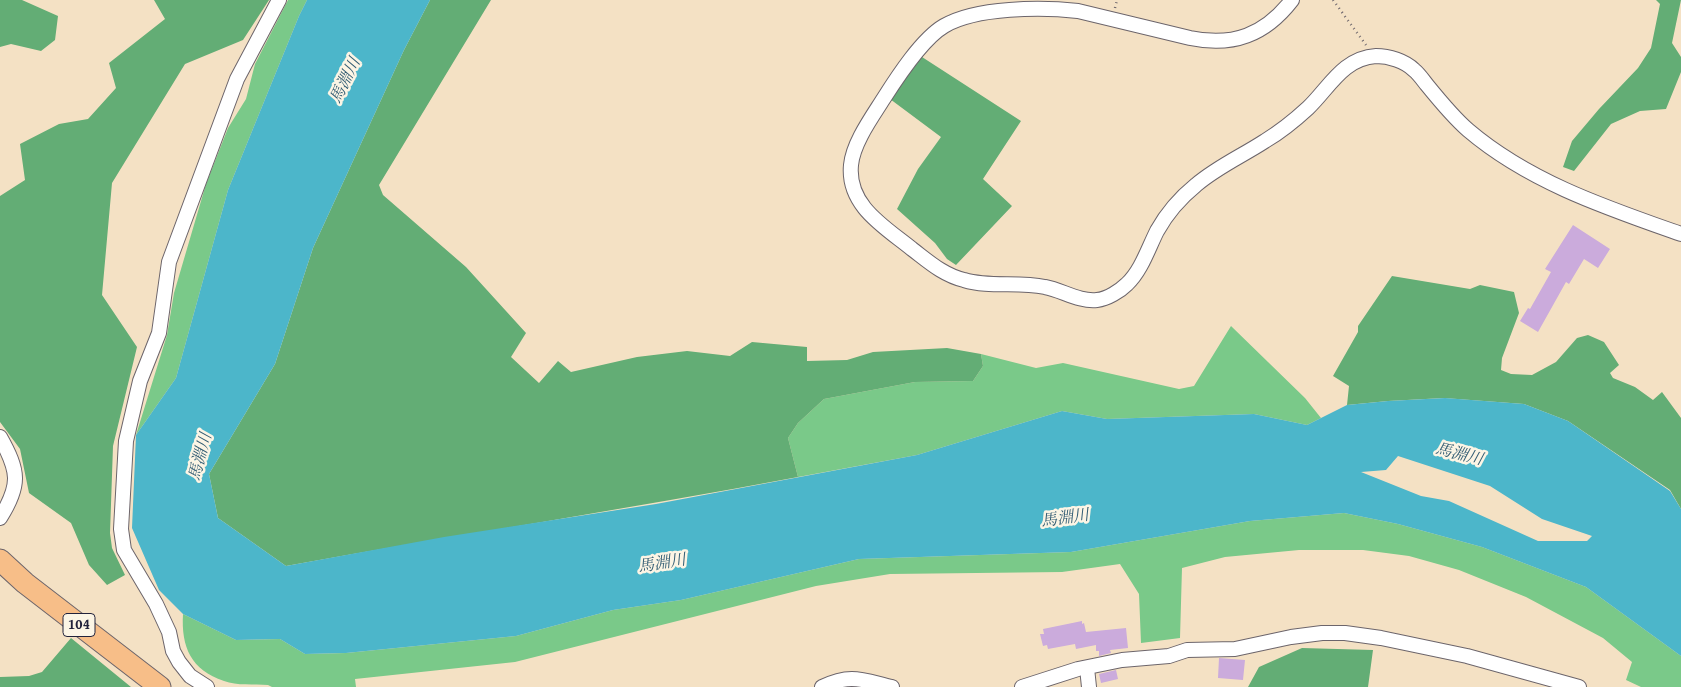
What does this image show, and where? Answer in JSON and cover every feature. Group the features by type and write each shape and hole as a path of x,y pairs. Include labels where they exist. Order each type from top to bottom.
{"highway":[{"name":"104","path":"0,560 25,583 160,687"}],"street":[{"path":"207,687 190,676 179,662 173,651 169,632 156,604 124,550 121,529 126,440 140,382 159,333 169,262 237,79 279,0"},
{"path":"1292,0 1281,14 1270,23 1256,31 1224,42 1204,41 1078,11 1060,9 981,13 957,20 934,33 890,88 855,148 851,174 854,189 867,213 935,267 951,276 980,284 1023,283 1080,298 1097,300 1109,296 1125,286 1135,275 1159,227 1177,202 1198,183 1266,141 1295,119 1310,107 1339,73 1351,64 1378,56 1396,60 1414,69 1463,126 1484,144 1506,158 1565,191 1681,234"},
{"path":"0,437 9,454 15,473 15,487 10,502 0,518"},
{"path":"1022,687 1078,669 1122,660 1169,656 1187,650 1235,649 1291,637 1322,633 1345,633 1381,638 1467,656 1579,687"},
{"path":"1087,668 1089,687"},
{"path":"822,687 837,680 852,678 892,687"}],"path":[{"path":"1333,0 1365,43 1372,57"}],"green space":[{"path":"0,0 22,0 58,16 55,40 41,51 11,44 0,47"},
{"path":"154,0 269,0 243,40 185,64 112,183 102,295 137,347 113,446 110,533 112,548 125,575 107,585 89,565 71,523 29,493 20,449 0,422 0,196 25,180 20,144 59,124 88,119 116,88 109,63 165,19"},
{"path":"288,0 307,0 228,190 176,378 136,435 167,335 174,293 206,184 228,128 246,99 255,64"},
{"path":"430,0 491,0 379,185 383,195 466,267 526,333 511,357 539,383 558,361 571,372 637,357 687,351 730,356 752,342 807,347 807,361 847,360 873,352 947,348 981,354 983,366 973,381 915,382 824,399 798,423 788,438 798,477 286,566 218,518 209,474 275,364 313,248 404,50"},
{"path":"1656,0 1681,0 1672,43 1681,57 1681,72 1666,109 1640,111 1611,124 1574,171 1563,167 1572,141 1638,68 1651,48 1660,4"},
{"path":"922,57 1021,121 983,179 1012,206 956,265 947,259 935,243 897,209 918,169 941,137 890,99"},
{"path":"1392,276 1470,289 1480,285 1514,292 1519,313 1502,358 1501,370 1511,374 1532,375 1556,362 1577,338 1588,335 1604,342 1619,365 1610,373 1613,378 1635,387 1653,400 1662,392 1681,418 1681,509 1670,490 1568,421 1524,404 1444,398 1347,405 1349,386 1333,376 1358,332 1358,326"},
{"path":"1231,326 1305,398 1321,418 1307,425 1254,414 1107,419 1062,411 917,455 798,477 788,438 798,423 824,399 915,382 973,381 983,366 981,354 1036,368 1063,363 1179,389 1194,386"},
{"path":"1344,513 1398,524 1482,547 1586,587 1681,656 1681,687 1641,687 1626,680 1632,662 1603,638 1526,597 1459,570 1409,556 1363,550 1299,550 1225,557 1182,568 1180,638 1141,643 1139,594 1120,564 1062,572 890,574 816,586 515,662 355,679 356,687 272,687 268,685 229,683 203,671 196,664 186,647 184,637 183,614 236,640 280,639 305,654 346,653 516,636 613,610 681,600 859,559 1071,552 1250,521"},
{"path":"71,638 131,687 0,687 0,677 29,676 42,672"},
{"path":"1302,648 1373,650 1368,687 1248,687 1259,667"}],"water":[{"name":"馬淵川","path":"307,0 430,0 404,50 313,248 275,364 209,474 218,518 286,566 444,537 656,504 917,455 1062,411 1107,419 1254,414 1307,425 1347,405 1445,398 1524,404 1568,421 1670,491 1681,509 1681,656 1586,587 1482,547 1398,524 1344,513 1250,521 1071,552 859,559 681,600 613,610 516,636 346,653 305,654 280,639 236,640 183,614 159,590 132,528 136,435 176,378 228,190","holes":["1398,456 1490,486 1542,519 1592,536 1587,541 1538,541 1449,501 1421,496 1361,472 1386,470"]}],"building":[{"path":"1573,225 1610,249 1598,268 1584,259 1569,284 1566,282 1538,332 1520,321 1528,308 1530,309 1551,272 1545,269"},
{"path":"1082,621 1086,632 1126,628 1128,648 1110,650 1111,653 1099,656 1099,651 1096,651 1096,645 1076,649 1075,644 1048,649 1047,645 1043,646 1040,634 1044,634 1043,629"},
{"path":"1219,658 1245,660 1243,680 1218,678"},
{"path":"1116,670 1118,679 1101,683 1099,674"}]}
